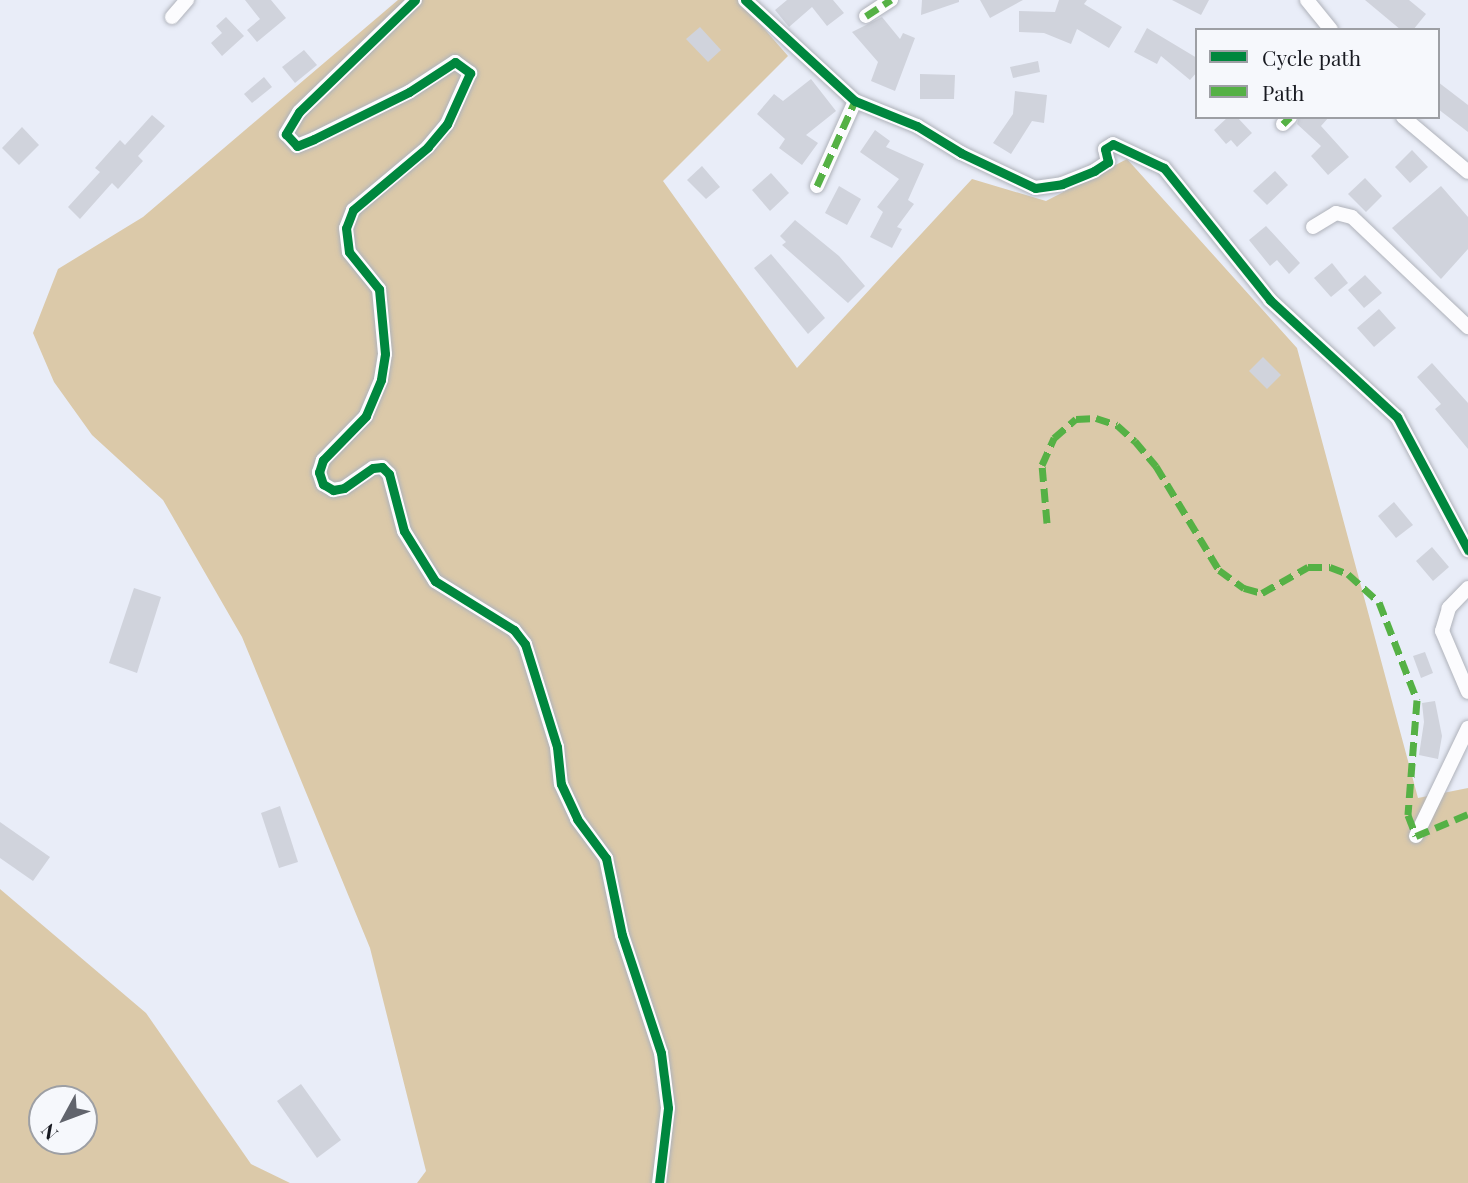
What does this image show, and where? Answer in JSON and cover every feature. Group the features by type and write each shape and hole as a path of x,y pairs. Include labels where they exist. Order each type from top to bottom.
{"street":[{"path":"172,18 187,0"},
{"path":"415,0 299,112 286,134 297,146 314,139 409,92 454,62 470,73 447,124 428,147 353,210 346,228 349,252 379,289 385,354 381,380 366,416 323,460 319,472 323,484 333,490 373,468 382,467 389,474 404,531 435,582 467,605 501,621 525,644 557,747 561,784 578,819 606,859 622,936 661,1053 668,1108 659,1183"},
{"path":"745,0 855,101 905,120 1035,188 1062,184 1094,171 1108,162 1105,149 1113,144 1164,168 1270,300 1397,417 1468,550"},
{"path":"866,16 891,0"},
{"path":"1307,0 1329,28"},
{"path":"817,186 855,101"},
{"path":"1406,119 1468,172"},
{"path":"1313,227 1336,213 1352,217 1467,324"},
{"path":"1468,588 1449,608 1442,631 1468,692"},
{"path":"1416,836 1468,728"}],"shaded area":[{"path":"398,0 739,0 788,56 663,181 797,368 972,179 1046,201 1127,159 1297,348 1418,798 1468,788 1468,1183 417,1183 426,1171 370,948 242,637 163,500 92,435 54,382 33,333 58,269 143,217"},
{"path":"0,889 146,1013 251,1164 290,1183 0,1183"}],"building":[{"path":"245,0 271,0 286,18 257,42 247,30 260,19"},
{"path":"787,0 833,0 844,13 827,26 812,7 789,27 775,10"},
{"path":"922,0 959,0 959,2 921,15"},
{"path":"980,0 1023,0 990,18"},
{"path":"1059,0 1087,0 1084,4 1122,27 1109,48 1077,29 1071,44 1044,33 1019,32 1019,11 1055,12"},
{"path":"1172,0 1209,0 1201,15"},
{"path":"1365,0 1409,0 1426,14 1415,28 1399,28"},
{"path":"226,17 244,36 222,56 211,43 222,33 216,26"},
{"path":"882,17 900,39 903,33 915,38 895,91 871,81 878,62 852,32"},
{"path":"700,27 721,50 708,62 686,39"},
{"path":"1147,28 1195,57 1195,74 1190,80 1161,56 1157,64 1134,52"},
{"path":"304,50 317,65 295,83 282,67"},
{"path":"1038,61 1040,72 1013,78 1010,67"},
{"path":"920,74 955,75 954,99 920,99"},
{"path":"264,77 272,87 252,103 244,94"},
{"path":"811,79 836,111 806,135 818,143 802,165 779,148 785,139 757,114 774,94 783,101"},
{"path":"1440,84 1468,105 1468,132 1440,111"},
{"path":"1015,91 1047,95 1044,123 1032,121 1011,154 993,143 1013,114"},
{"path":"152,115 165,126 138,156 143,161 118,189 112,183 80,219 68,207 100,172 95,168 120,140 125,145"},
{"path":"1226,119 1239,119 1252,133 1237,147 1231,140 1226,144 1214,130"},
{"path":"1298,119 1327,119 1321,126 1349,157 1328,175 1311,156 1321,146 1297,124"},
{"path":"22,127 39,145 19,165 2,148"},
{"path":"875,130 890,141 886,147 924,164 908,200 914,204 897,227 902,229 892,248 870,237 883,212 877,207 899,179 860,152"},
{"path":"1412,150 1428,167 1410,183 1395,167"},
{"path":"702,166 720,187 706,199 687,180"},
{"path":"1275,171 1288,185 1267,205 1253,191"},
{"path":"771,173 789,193 770,211 752,190"},
{"path":"1365,178 1382,196 1366,212 1348,194"},
{"path":"839,186 861,199 847,225 825,213"},
{"path":"1441,186 1468,217 1468,249 1441,279 1392,228"},
{"path":"795,220 839,256 865,286 848,303 782,245 786,242 780,236"},
{"path":"1266,226 1300,263 1289,274 1277,260 1270,266 1249,240"},
{"path":"771,254 825,318 808,334 754,268"},
{"path":"1332,263 1348,283 1331,297 1314,278"},
{"path":"1365,275 1382,293 1364,308 1348,290"},
{"path":"1379,309 1396,328 1374,347 1357,328"},
{"path":"1263,357 1281,375 1267,389 1249,371"},
{"path":"1432,363 1468,403 1468,449 1435,409 1441,404 1417,377"},
{"path":"1394,502 1413,525 1396,538 1378,516"},
{"path":"1432,547 1449,567 1433,581 1416,561"},
{"path":"134,588 161,597 137,673 109,663"},
{"path":"1425,652 1433,673 1421,678 1413,656"},
{"path":"1435,701 1442,736 1438,759 1419,755 1424,722 1422,703"},
{"path":"280,806 298,862 279,868 261,813"},
{"path":"0,822 50,857 33,881 0,858"},
{"path":"301,1084 341,1140 317,1158 277,1101"}],"marked path":[{"path":"866,16 891,0"},
{"path":"817,186 855,101"},
{"path":"1283,124 1288,119"},
{"path":"1047,523 1042,465 1054,438 1076,419 1096,418 1117,425 1135,441 1156,466 1219,570 1244,588 1262,593 1308,567 1330,567 1348,574 1379,602 1417,700 1408,815 1416,836 1468,814"}],"cycle path":[{"path":"415,0 299,112 286,134 297,146 314,139 409,92 455,62 470,73 447,124 428,147 353,210 346,228 349,252 379,289 385,354 381,380 366,416 323,460 319,472 323,484 333,490 344,488 373,468 382,467 389,474 404,531 435,581 514,630 525,644 557,747 561,784 577,819 606,858 622,935 661,1053 668,1108 659,1183"},
{"path":"745,0 855,101 917,126 961,153 1035,188 1062,184 1094,171 1108,162 1105,149 1113,144 1164,168 1270,300 1397,417 1468,550"}]}
